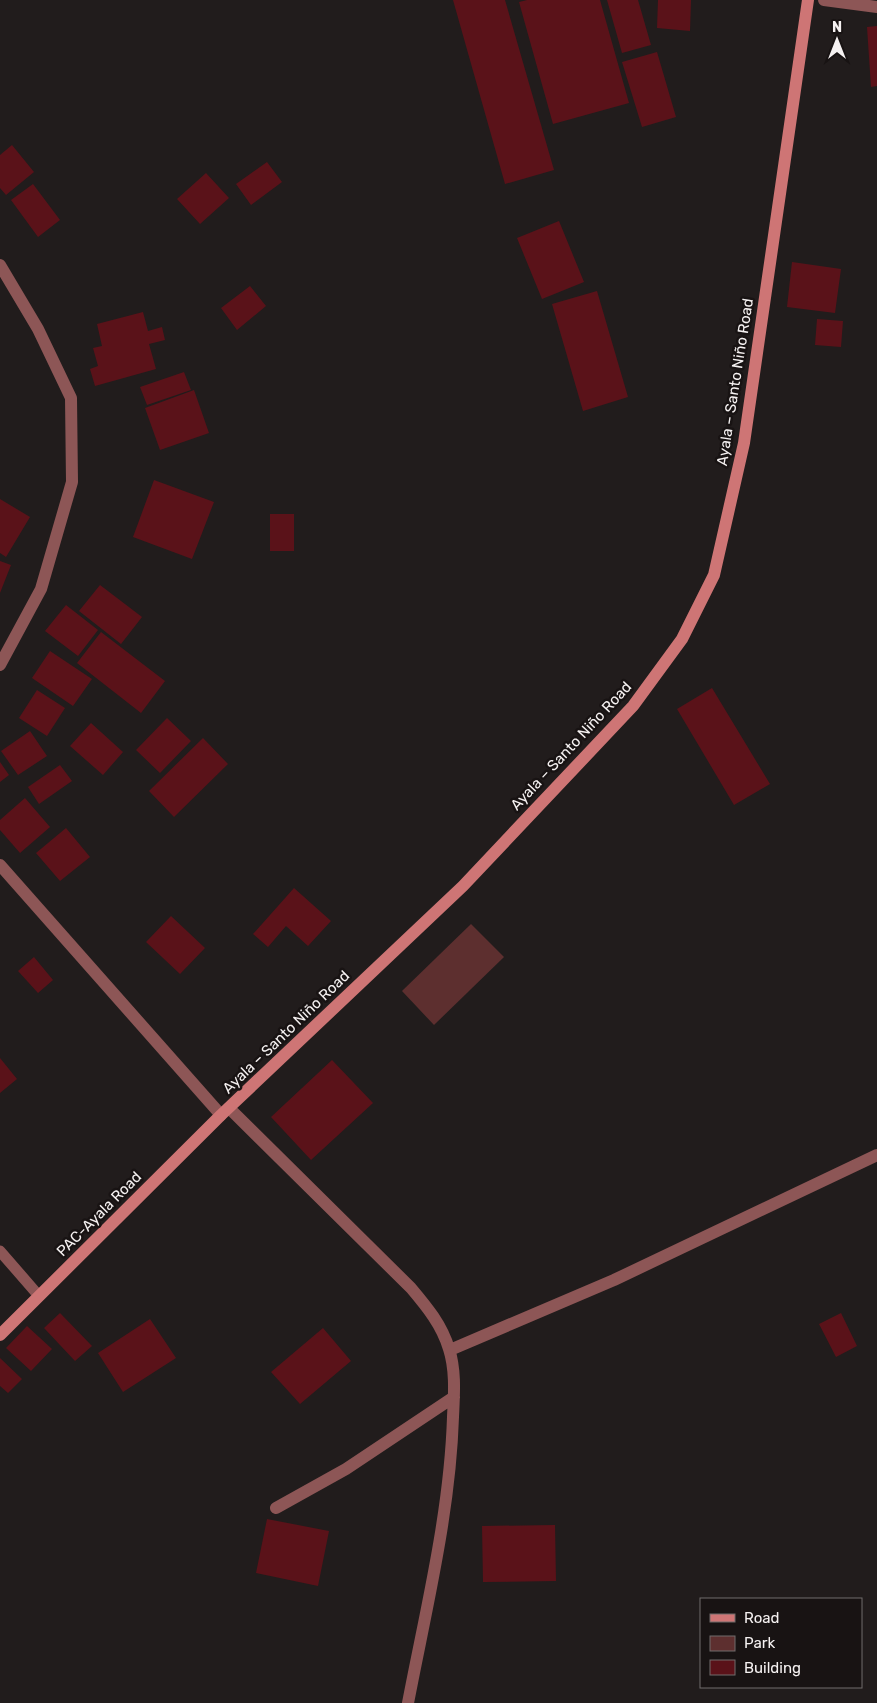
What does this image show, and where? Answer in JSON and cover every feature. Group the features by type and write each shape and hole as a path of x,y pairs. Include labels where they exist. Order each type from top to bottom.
{"street":[{"name":"Ayala – Santo Niño Road","path":"225,1112 469,878 633,706 682,639 714,575 744,444 808,0"},
{"path":"824,0 877,8"},
{"path":"0,265 38,329 71,398 72,472 72,482 41,588 0,665"},
{"path":"0,864 225,1112 412,1288 436,1319 450,1350 454,1397 452,1441 444,1507 408,1703"},
{"name":"PAC-Ayala Road","path":"0,1335 225,1112"},
{"path":"450,1350 614,1280 877,1154"},
{"path":"276,1508 346,1469 454,1397"}],"lane":[{"path":"0,1251 39,1296"}],"green space":[{"path":"471,924 504,957 434,1025 402,991"}],"building":[{"path":"453,0 505,0 554,170 505,184"},
{"path":"527,0 600,0 629,103 553,124 519,2"},
{"path":"607,0 638,0 651,45 622,53"},
{"path":"658,0 691,0 690,31 657,28"},
{"path":"877,26 877,86 871,87 867,27"},
{"path":"657,52 676,117 642,127 622,62"},
{"path":"12,145 34,172 6,195 0,188 0,155"},
{"path":"267,162 282,182 251,205 236,184"},
{"path":"206,173 229,198 200,224 177,199"},
{"path":"33,184 60,220 38,237 11,200"},
{"path":"559,221 584,282 542,299 517,238"},
{"path":"792,262 841,269 835,313 787,307"},
{"path":"250,286 266,306 237,330 221,308"},
{"path":"597,291 628,397 583,411 552,304"},
{"path":"143,312 148,331 162,327 165,340 149,344 156,369 95,386 90,369 98,366 93,348 102,346 97,324"},
{"path":"817,319 843,321 841,347 815,345"},
{"path":"184,372 191,390 147,405 140,387"},
{"path":"194,390 209,433 160,450 145,408"},
{"path":"154,480 214,502 192,559 133,537"},
{"path":"0,499 30,517 6,557 0,553"},
{"path":"270,514 294,514 294,551 270,551"},
{"path":"0,561 11,565 0,593"},
{"path":"100,585 142,617 121,644 79,611"},
{"path":"66,605 98,630 78,656 45,631"},
{"path":"101,632 165,681 141,713 77,663"},
{"path":"50,651 92,679 73,706 32,678"},
{"path":"712,688 770,784 734,805 677,709"},
{"path":"37,690 65,708 47,736 19,718"},
{"path":"167,718 191,741 160,773 136,750"},
{"path":"91,723 123,752 103,775 70,746"},
{"path":"30,731 47,756 18,775 1,751"},
{"path":"203,738 228,764 174,817 149,791"},
{"path":"0,762 9,775 0,782"},
{"path":"60,765 72,781 39,804 28,787"},
{"path":"25,798 50,827 20,853 0,830 0,820"},
{"path":"66,828 90,857 60,881 36,853"},
{"path":"294,888 331,921 308,946 286,926 268,947 253,934"},
{"path":"171,916 205,948 180,974 146,942"},
{"path":"34,957 53,980 38,993 18,971"},
{"path":"0,1058 17,1079 0,1093"},
{"path":"332,1060 373,1103 311,1160 271,1117"},
{"path":"60,1313 92,1346 75,1361 44,1328"},
{"path":"841,1313 857,1346 836,1357 819,1324"},
{"path":"150,1319 176,1358 123,1392 98,1353"},
{"path":"27,1326 52,1349 31,1371 6,1348"},
{"path":"323,1328 351,1361 300,1404 271,1372"},
{"path":"0,1358 22,1379 8,1393 0,1386"},
{"path":"267,1519 329,1531 318,1586 256,1573"},
{"path":"555,1525 556,1581 483,1582 482,1526"}]}
